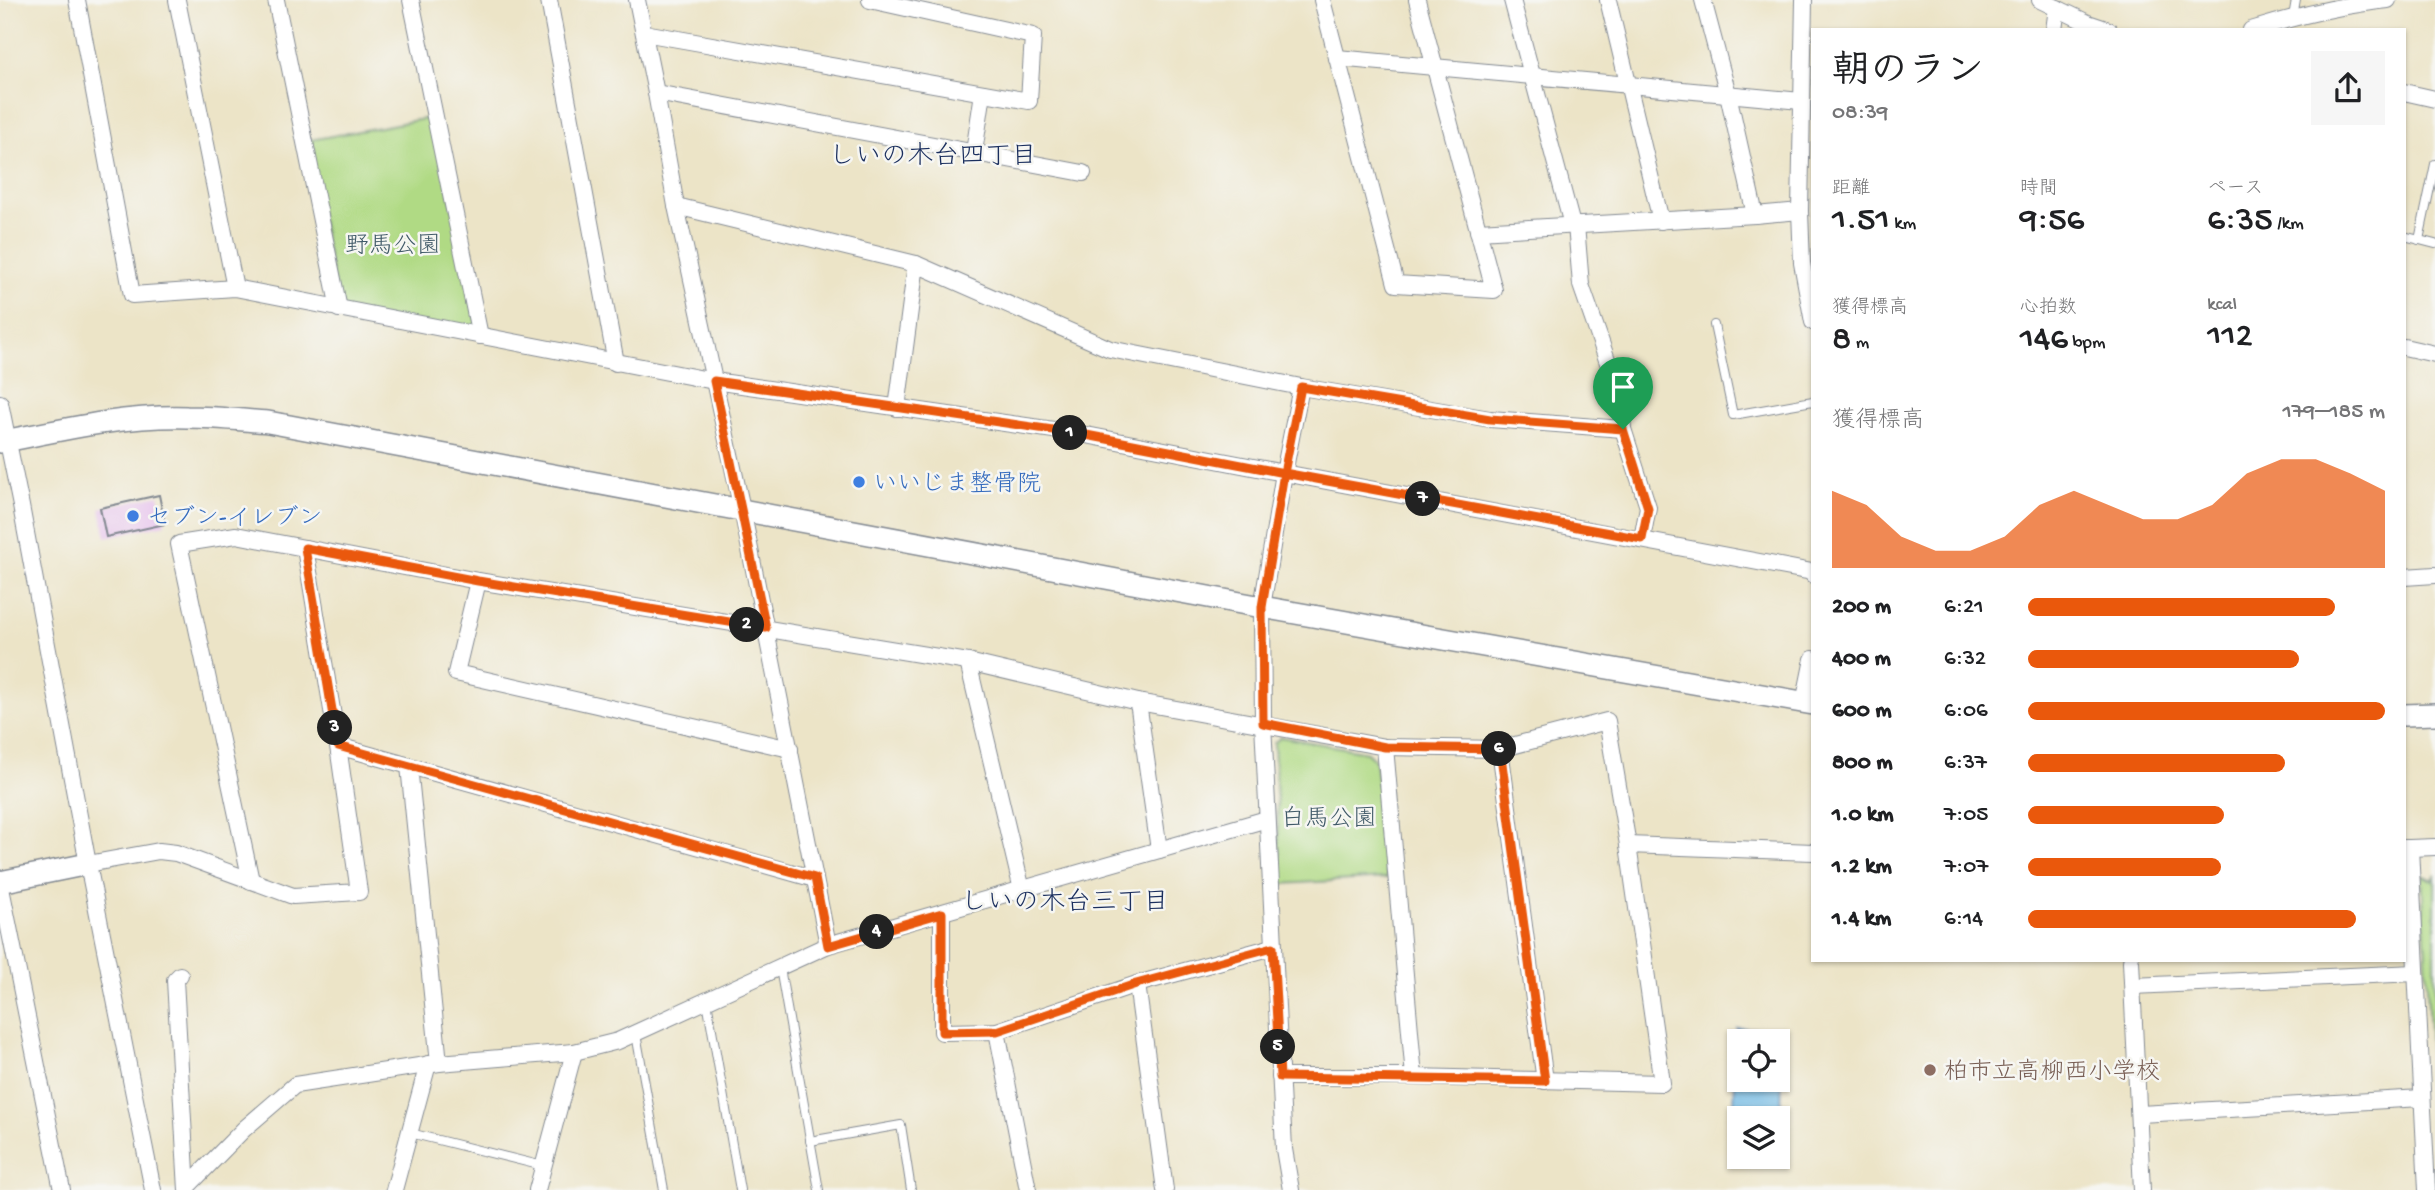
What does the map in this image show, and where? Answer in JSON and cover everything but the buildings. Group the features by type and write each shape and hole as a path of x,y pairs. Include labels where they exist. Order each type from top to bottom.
{"street":[{"path":"77,0 132,295 235,288 714,381 1081,434 1811,572"},
{"path":"177,0 235,288"},
{"path":"276,0 339,309"},
{"path":"411,0 480,336"},
{"path":"550,0 615,363"},
{"path":"638,0 676,206 742,509 828,946"},
{"path":"644,33 1029,101 1033,36 870,0"},
{"path":"1322,0 1395,284 1494,290 1417,0"},
{"path":"1512,0 1574,225 1581,285 1621,400 1623,429 1648,508 1642,539"},
{"path":"1608,0 1661,221"},
{"path":"1703,0 1728,94 1755,215"},
{"path":"1804,0 1800,211 1802,263 1811,310"},
{"path":"2040,0 2104,28"},
{"path":"2257,28 2349,4 2388,0"},
{"path":"2054,28 2057,8"},
{"path":"1338,58 1801,101"},
{"path":"2406,92 2435,99"},
{"path":"656,93 1083,173"},
{"path":"974,152 983,93"},
{"path":"676,206 916,264 1110,349 1301,387 1490,419 1623,429"},
{"path":"1478,231 1800,211"},
{"path":"897,408 916,264"},
{"path":"2406,347 2435,354"},
{"path":"1291,1190 1284,1149 1273,947 1263,723 1262,607 1301,387"},
{"path":"0,403 4,441 153,1190"},
{"path":"4,441 84,426 156,418 268,422 1262,607 1809,703 1811,681"},
{"path":"251,881 179,544 236,536 478,581 968,662 1138,702 1385,747 1500,749 1606,721 1628,845 1662,1083 1414,1077 1280,1077"},
{"path":"62,1190 0,882 159,851 176,853 293,897 359,892 305,548"},
{"path":"2406,577 2435,575"},
{"path":"478,581 456,673 790,749"},
{"path":"968,662 1022,890"},
{"path":"1138,702 1159,850"},
{"path":"2406,715 2435,714"},
{"path":"338,746 815,878"},
{"path":"1385,747 1414,1077"},
{"path":"1500,749 1545,1081"},
{"path":"394,1190 434,1064 409,766"},
{"path":"187,1189 244,1129 295,1085 434,1064 574,1052 618,1041 828,946 1267,819"},
{"path":"1628,845 1811,852"},
{"path":"2427,1190 2407,848 2435,847"},
{"path":"942,913 942,1032 997,1031 1136,984 1273,947"},
{"path":"2132,962 2143,1190"},
{"path":"2133,986 2416,973"},
{"path":"180,975 175,980 187,1189"},
{"path":"1136,984 1165,1190"},
{"path":"997,1031 1028,1190"},
{"path":"537,1190 574,1052"},
{"path":"2140,1114 2422,1098"}],"lane":[{"path":"2293,17 2296,0"},
{"path":"2419,240 2435,164"},
{"path":"2406,237 2435,244"},
{"path":"1714,325 1734,415 1811,401"},
{"path":"780,968 818,1190"},
{"path":"707,1001 740,1190"},
{"path":"636,1034 664,1190"},
{"path":"810,1141 901,1125 911,1190"},
{"path":"410,1133 543,1166"}],"green space":[{"name":"野馬公園","path":"434,117 480,336 339,309 305,141"},
{"name":"白馬公園","path":"1281,737 1367,752 1375,760 1387,878 1281,884 1274,743"},
{"path":"2422,875 2432,880 2435,876 2435,1160"}],"water":[{"path":"1734,1092 1782,1092 1781,1106 1734,1104"}],"place":[{"name":"いいじま整骨院","path":"859,482"},
{"name":"セブン-イレブン","path":"133,516"},
{"name":"柏市立高柳西小学校","path":"1930,1070"}],"district":[{"name":"しいの木台四丁目","path":"933,154"},
{"name":"しいの木台三丁目","path":"1065,900"}],"route":[{"path":"1623,429 1490,419 1301,387 1284,473 1081,434 714,381 766,628 478,581 305,548 338,746 815,878 828,946 942,913 942,1032 997,1031 1136,984 1273,947 1280,1077 1545,1081 1500,749 1385,747 1263,723 1262,607 1284,473 1642,539 1648,508 1623,429"}]}
